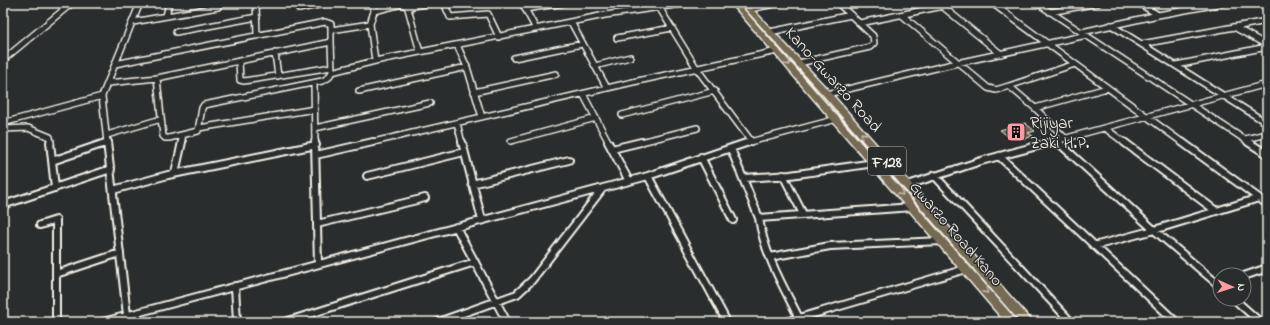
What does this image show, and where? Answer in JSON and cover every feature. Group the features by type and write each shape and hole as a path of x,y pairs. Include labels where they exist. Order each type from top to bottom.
{"main road":[{"name":"Gwarzo Road Kano","path":"734,3 837,119 1012,322"},
{"name":"Kano-Gwarzo Road","path":"746,6 908,185 1027,322"}],"street":[{"path":"3,60 72,3"},
{"path":"127,315 102,96 140,3"},
{"path":"166,16 169,3"},
{"path":"256,3 257,36"},
{"path":"299,9 328,3"},
{"path":"372,3 374,11 370,24 375,61"},
{"path":"374,11 404,4 430,3"},
{"path":"444,3 450,17 461,18 481,13 488,14 498,36"},
{"path":"522,3 536,29"},
{"path":"525,9 564,3"},
{"path":"239,61 242,81 332,69 658,5 689,3"},
{"path":"746,6 780,3"},
{"path":"799,63 870,47 874,43 872,36 838,3"},
{"path":"860,23 958,3"},
{"path":"992,3 1107,88 1149,116 1267,204"},
{"path":"1037,3 1084,33 1137,70 1194,104 1267,154"},
{"path":"1050,12 1098,3"},
{"path":"1139,3 1158,15"},
{"path":"827,94 957,63 1048,44 1111,25 1224,3"},
{"path":"408,5 420,52"},
{"path":"658,5 697,69 715,91 751,141"},
{"path":"133,22 218,6"},
{"path":"942,6 1001,54"},
{"path":"770,32 851,15"},
{"path":"902,15 957,63 992,90 1009,86 1075,64"},
{"path":"176,32 257,17"},
{"path":"1142,44 1267,21"},
{"path":"115,64 325,22 332,24 332,69 328,78 314,83 204,105 202,108 199,128 196,132 165,138 163,136 157,78"},
{"path":"571,22 607,88"},
{"path":"331,30 370,24"},
{"path":"1111,25 1267,123"},
{"path":"1234,27 1267,46"},
{"path":"618,38 672,28"},
{"path":"108,83 157,78 331,42"},
{"path":"514,58 582,44"},
{"path":"457,45 466,67 482,117"},
{"path":"1176,65 1267,46"},
{"path":"316,155 607,88 777,51"},
{"path":"273,91 275,76 275,53"},
{"path":"595,66 630,57"},
{"path":"359,91 466,67"},
{"path":"474,92 556,74"},
{"path":"314,83 318,264"},
{"path":"908,185 999,156 1267,84"},
{"path":"1009,86 1035,108 1066,139"},
{"path":"1035,108 1107,88"},
{"path":"622,115 715,91"},
{"path":"583,94 629,181"},
{"path":"3,122 102,96"},
{"path":"315,128 430,103"},
{"path":"199,128 315,109"},
{"path":"511,141 596,118"},
{"path":"107,135 161,119"},
{"path":"103,322 648,176 751,141 784,134 837,119"},
{"path":"457,123 482,220"},
{"path":"3,129 28,128 50,138 55,188"},
{"path":"612,149 697,128"},
{"path":"1105,128 1216,211"},
{"path":"1245,139 1267,134"},
{"path":"175,173 183,135"},
{"path":"1058,141 1154,230 1212,278"},
{"path":"52,161 108,142"},
{"path":"113,190 175,173 316,145"},
{"path":"731,149 760,218 760,228 770,257 800,318"},
{"path":"366,176 464,152"},
{"path":"999,156 1176,322"},
{"path":"701,157 733,220"},
{"path":"472,184 569,160"},
{"path":"744,178 783,175 875,163"},
{"path":"3,205 111,170"},
{"path":"783,175 803,214"},
{"path":"648,176 727,322"},
{"path":"934,176 1071,322"},
{"path":"438,322 516,294 532,280 603,188"},
{"path":"317,224 425,198"},
{"path":"1094,246 1154,230 1259,198"},
{"path":"760,218 913,207"},
{"path":"40,225 56,220 56,322"},
{"path":"456,227 507,322"},
{"path":"770,257 830,246 942,241"},
{"path":"56,274 120,253"},
{"path":"285,322 475,262"},
{"path":"1252,273 1267,268"},
{"path":"786,322 966,269"},
{"path":"235,286 237,322"},
{"path":"1243,307 1260,322"}],"building":[{"name":"Rijiyar Zaki H.P.","path":"1025,123 1035,131 1028,133 1033,136 1024,139 1020,135 1010,138 1000,130"}],"place":[{"name":"Rijiyar Zaki H.P.","path":"1016,132"}]}
